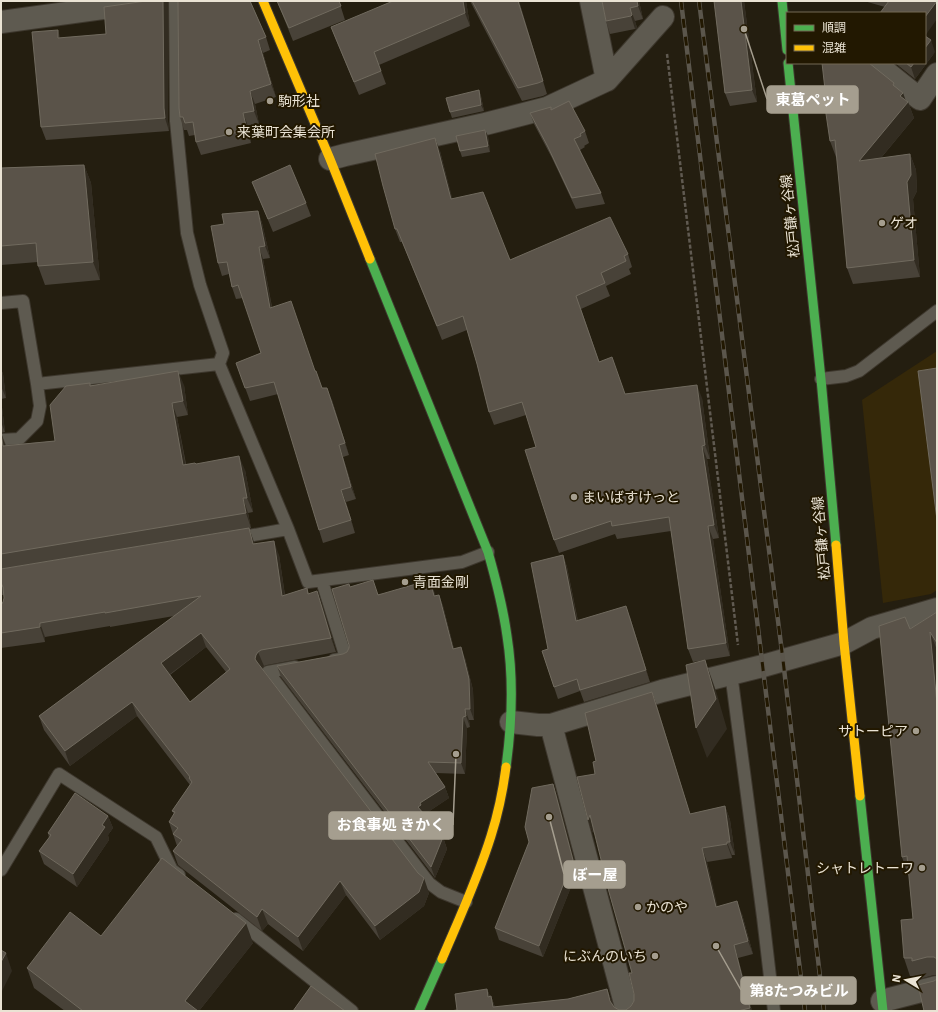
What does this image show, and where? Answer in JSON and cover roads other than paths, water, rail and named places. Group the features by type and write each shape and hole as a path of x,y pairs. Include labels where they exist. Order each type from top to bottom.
{"street":[{"path":"1,22 154,1"},
{"path":"263,1 330,159 488,552 501,601 509,648 512,687 511,722 501,799 488,845 466,902 419,1011"},
{"path":"591,1 607,80"},
{"path":"782,1 786,35"},
{"path":"330,159 485,124 547,108 607,80 663,17"},
{"name":"松戸鎌ヶ谷線","path":"788,64 821,379 844,643 882,1006"},
{"path":"876,64 920,99 937,74"},
{"path":"511,722 551,725 662,691 844,643 872,628 937,609"},
{"path":"551,725 627,1011"},
{"path":"882,1006 937,987"}],"lane":[{"path":"175,1 176,121 187,233 200,285 223,353 219,364 288,529 308,582 462,562 488,552"},
{"path":"1,303 23,301 40,406 37,421 19,439 1,440"},
{"path":"821,379 846,376 859,371 937,311"},
{"path":"37,384 219,364"},
{"path":"226,540 288,529"},
{"path":"322,581 346,658 323,662"},
{"path":"307,665 268,672 429,883 441,892 466,902"},
{"path":"736,672 774,1011"},
{"path":"1,870 59,774 156,837 172,870 191,884"},
{"path":"228,914 352,1011"}],"railway":[{"path":"681,1 805,1011"},
{"path":"699,1 783,660 824,1011"}],"place":[{"name":"東葛ペット","path":"744,29"},
{"name":"駒形社","path":"270,101"},
{"name":"来葉町会集会所","path":"229,132"},
{"name":"ゲオ","path":"882,223"},
{"name":"まいばすけっと","path":"574,497"},
{"name":"青面金剛","path":"405,582"},
{"name":"サトーピア","path":"916,731"},
{"name":"お食事処 きかく","path":"456,754"},
{"name":"ぼー屋","path":"549,817"},
{"name":"シャトレトーワ","path":"922,868"},
{"name":"かのや","path":"638,907"},
{"name":"第8たつみビル","path":"716,946"},
{"name":"にぶんのいち","path":"655,956"}]}
